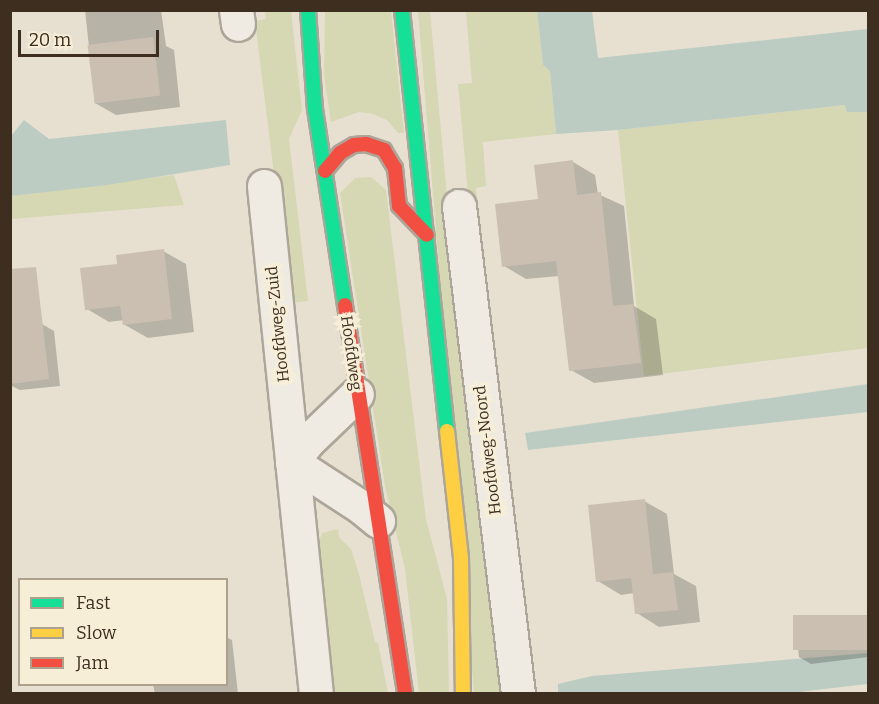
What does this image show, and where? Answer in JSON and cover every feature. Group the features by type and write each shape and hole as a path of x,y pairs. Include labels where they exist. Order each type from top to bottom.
{"main road":[{"name":"Hoofdweg","path":"308,10 315,109 326,171 357,394 405,693"},
{"path":"402,10 461,558 463,693"},
{"path":"326,171 340,153 354,145 366,144 384,150 395,168 399,206 428,235"}],"street":[{"name":"Hoofdweg-Zuid","path":"264,186 316,693"},
{"name":"Hoofdweg-Noord","path":"459,206 518,693"},
{"path":"357,394 307,442 292,462 361,507 378,521"}],"green space":[{"path":"265,11 291,11 302,110 289,139 308,301 290,303 255,21 266,19"},
{"path":"325,11 391,11 404,133 398,133 387,120 373,114 359,112 331,122 324,76"},
{"path":"418,11 430,11 448,207 505,693 474,693"},
{"path":"466,11 537,11 543,65 550,71 556,134 483,142 486,186 476,188 478,205 469,204 458,84 472,83"},
{"path":"846,105 847,112 868,112 868,348 644,376 618,130"},
{"path":"174,175 184,205 11,219 11,196"},
{"path":"371,177 386,190 426,519 447,599 449,693 419,693 405,569 385,486 340,193 355,178"},
{"path":"338,529 339,537 351,549 359,574 375,642 378,643 388,693 335,693 318,544 322,533"}],"shaded area":[{"path":"537,11 592,11 598,58 868,29 868,112 847,112 845,105 618,130 556,134 550,71 543,65"},
{"path":"24,120 49,139 226,120 230,165 107,185 11,196 11,136"},
{"path":"868,384 868,412 528,450 525,433"},
{"path":"868,653 868,684 781,694 558,693 558,684 592,676"}],"building":[{"path":"153,37 160,96 95,104 87,45"},
{"path":"573,160 577,195 601,192 613,306 633,304 641,363 569,371 556,261 502,267 495,204 538,199 534,165"},
{"path":"164,249 172,319 123,325 120,306 85,310 80,268 117,264 116,255"},
{"path":"36,267 49,379 10,384 10,269"},
{"path":"645,499 653,574 673,572 678,610 635,614 631,578 596,582 588,505"},
{"path":"793,615 868,615 868,650 793,650"}],"traffic: fast":[{"path":"308,10 315,109 345,305"},
{"path":"402,10 447,431"}],"traffic: slow":[{"path":"447,431 461,558 463,694"}],"traffic: jam":[{"path":"325,171 340,153 354,145 366,144 384,150 395,168 399,206 427,235"},
{"path":"345,305 405,694"}]}
